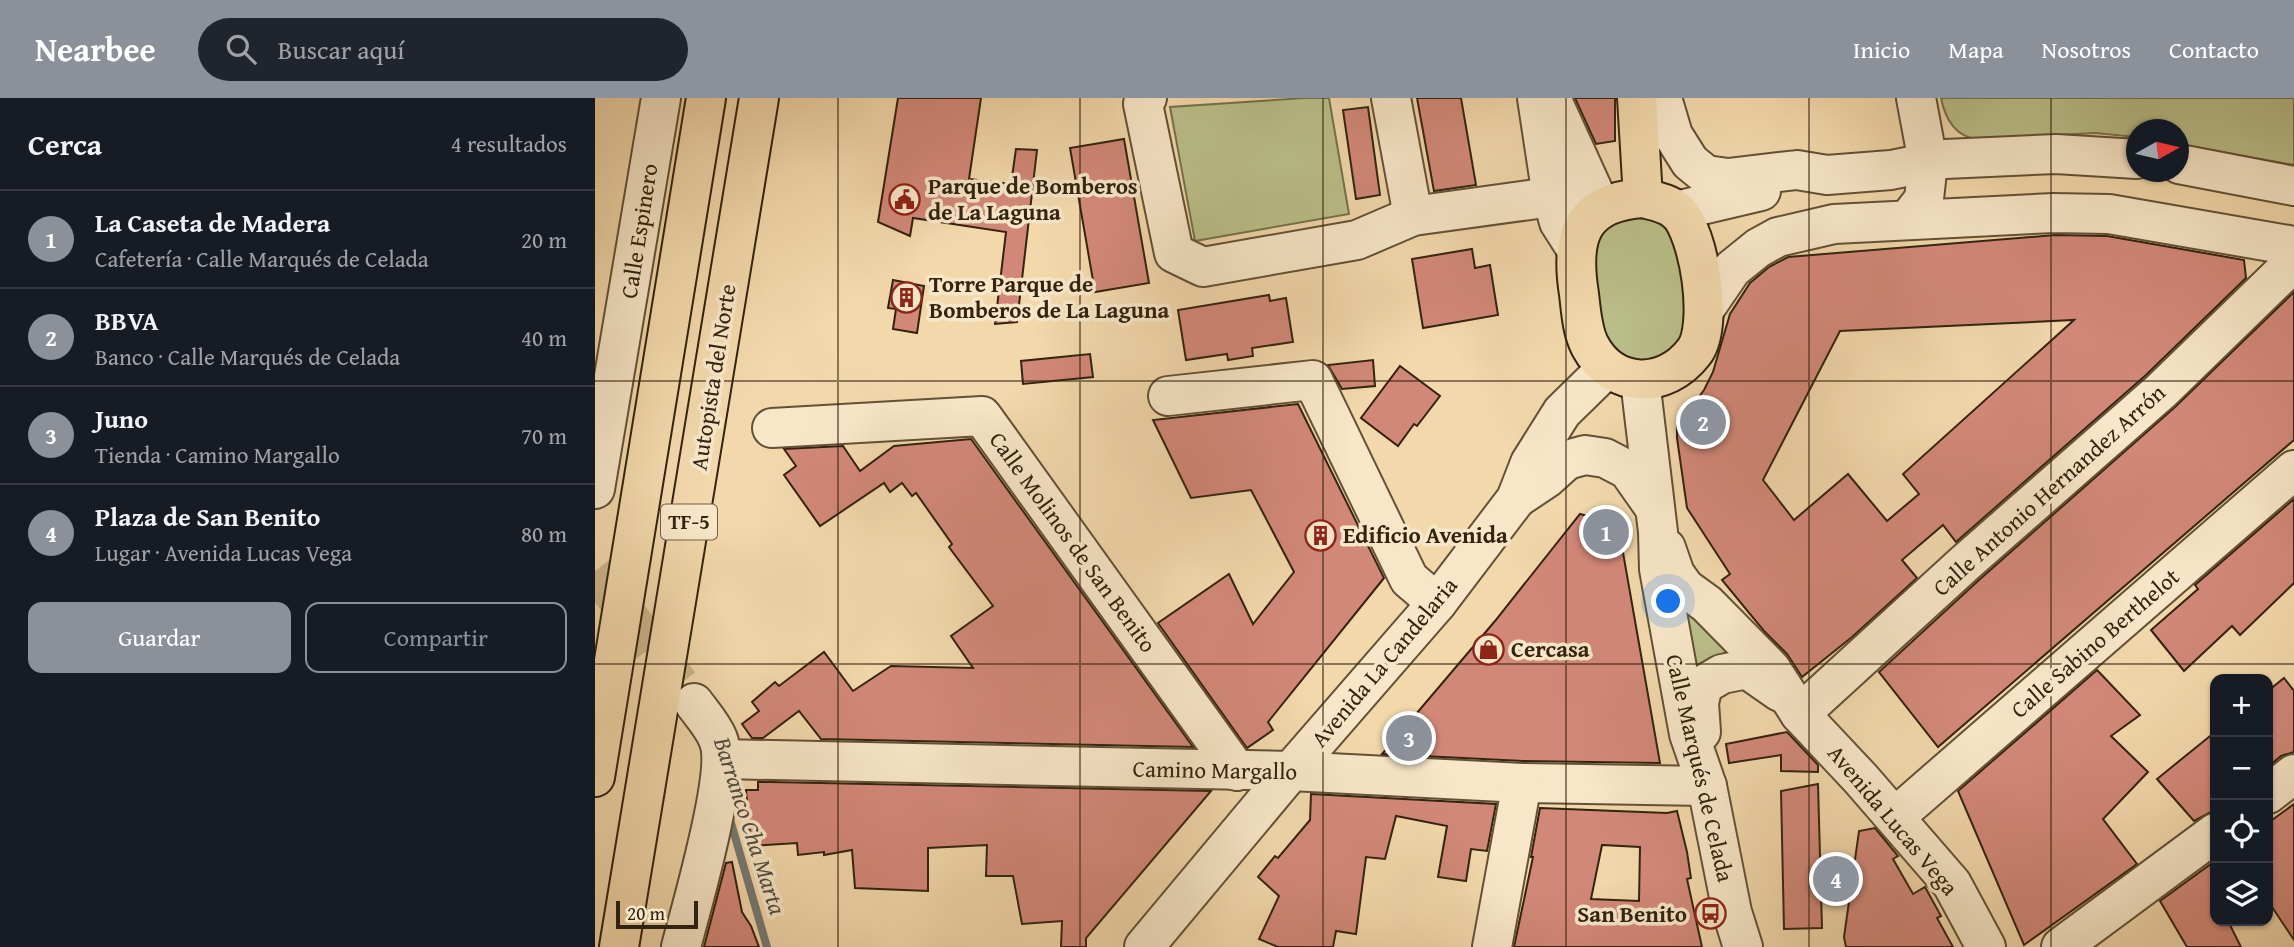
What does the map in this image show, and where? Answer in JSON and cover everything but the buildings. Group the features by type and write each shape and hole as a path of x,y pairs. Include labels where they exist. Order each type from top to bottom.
{"main road":[{"name":"TF-5","path":"595,777 706,98"},
{"name":"Autopista del Norte","path":"619,947 759,98"},
{"path":"1637,98 1660,204"},
{"path":"1596,198 1660,204 1690,230 1704,310 1703,331 1696,350 1682,366 1662,377 1624,374 1589,345 1577,277 1576,247 1596,198"}],"street":[{"name":"Calle Espinero","path":"595,489 625,268 661,98"},
{"path":"1147,98 1143,104 1174,253 1203,267 1357,240 1413,216 1580,193 1596,198"},
{"path":"1391,98 1413,216"},
{"path":"1537,98 1552,197 1559,222 1576,247"},
{"path":"1551,98 1596,198"},
{"path":"1662,98 1674,135 1690,162 1706,175 1728,178 1797,170 1827,175 1891,170 1945,159 2056,154 2126,158"},
{"path":"1908,220 1924,199 1928,162 1916,98"},
{"path":"2189,166 2294,186"},
{"path":"1660,204 1801,186 1827,175"},
{"path":"1704,310 1732,269 1758,248 1778,237 1834,224 2053,213 2109,214 2294,246"},
{"name":"Calle Antonio Hernandez Arrón","path":"1795,707 1964,564 2161,391 2294,262"},
{"name":"Avenida La Candelaria","path":"1144,947 1291,771 1437,603 1516,499 1530,463 1562,412 1624,374"},
{"name":"Calle Marqués de Celada","path":"1624,374 1656,519 1659,569 1687,720 1707,786 1732,912 1743,947"},
{"path":"1168,396 1313,380 1409,579 1437,603"},
{"name":"Calle Molinos de San Benito","path":"772,428 982,415 1237,772"},
{"path":"1516,499 1547,478 1567,460 1585,455 1605,458 1628,471 1656,519"},
{"name":"Calle Sabino Berthelot","path":"1895,817 2294,470"},
{"name":"Avenida Lucas Vega","path":"1656,519 1675,574 1685,588 1707,604 1771,669 1795,707"},
{"name":"Avenida Lucas Vega","path":"1707,786 1699,703 1703,685 1722,674 1747,669 1795,707 1895,817 1952,884 1986,947"},
{"path":"681,947 713,818 722,759 719,739 694,703"},
{"name":"Camino Margallo","path":"722,759 1237,772 1291,771 1522,783 1707,786"},
{"path":"2273,790 2294,774"},
{"path":"1492,947 1522,783"},
{"path":"2061,947 2210,837"}],"green space":[{"path":"1329,98 1349,214 1195,241 1170,107"},
{"path":"1941,98 2294,98 2294,165 2189,146 2189,119 2126,119 2126,136 2095,133 1975,139 1956,130 1945,112"},
{"path":"1632,217 1658,223 1671,237 1681,263 1688,311 1685,333 1676,347 1668,353 1645,360 1618,354 1608,344 1601,330 1594,295 1591,247 1609,228"},
{"path":"1673,592 1731,651 1708,659 1689,674"}],"waterway":[{"name":"Barranco Cha Marta","path":"729,816 767,947"}],"tunnel":[{"path":"595,571 680,684"}],"place":[{"name":"Parque de Bomberos de La Laguna","path":"905,199"},
{"name":"Torre Parque de Bomberos de La Laguna","path":"906,297"},
{"name":"BBVA","path":"1703,422"},
{"name":"La Caseta de Madera","path":"1606,532"},
{"name":"Edificio Avenida","path":"1320,535"},
{"name":"Cercasa","path":"1488,649"},
{"name":"Juno","path":"1409,738"},
{"name":"Plaza de San Benito","path":"1836,879"},
{"name":"San Benito","path":"1710,914"}]}
